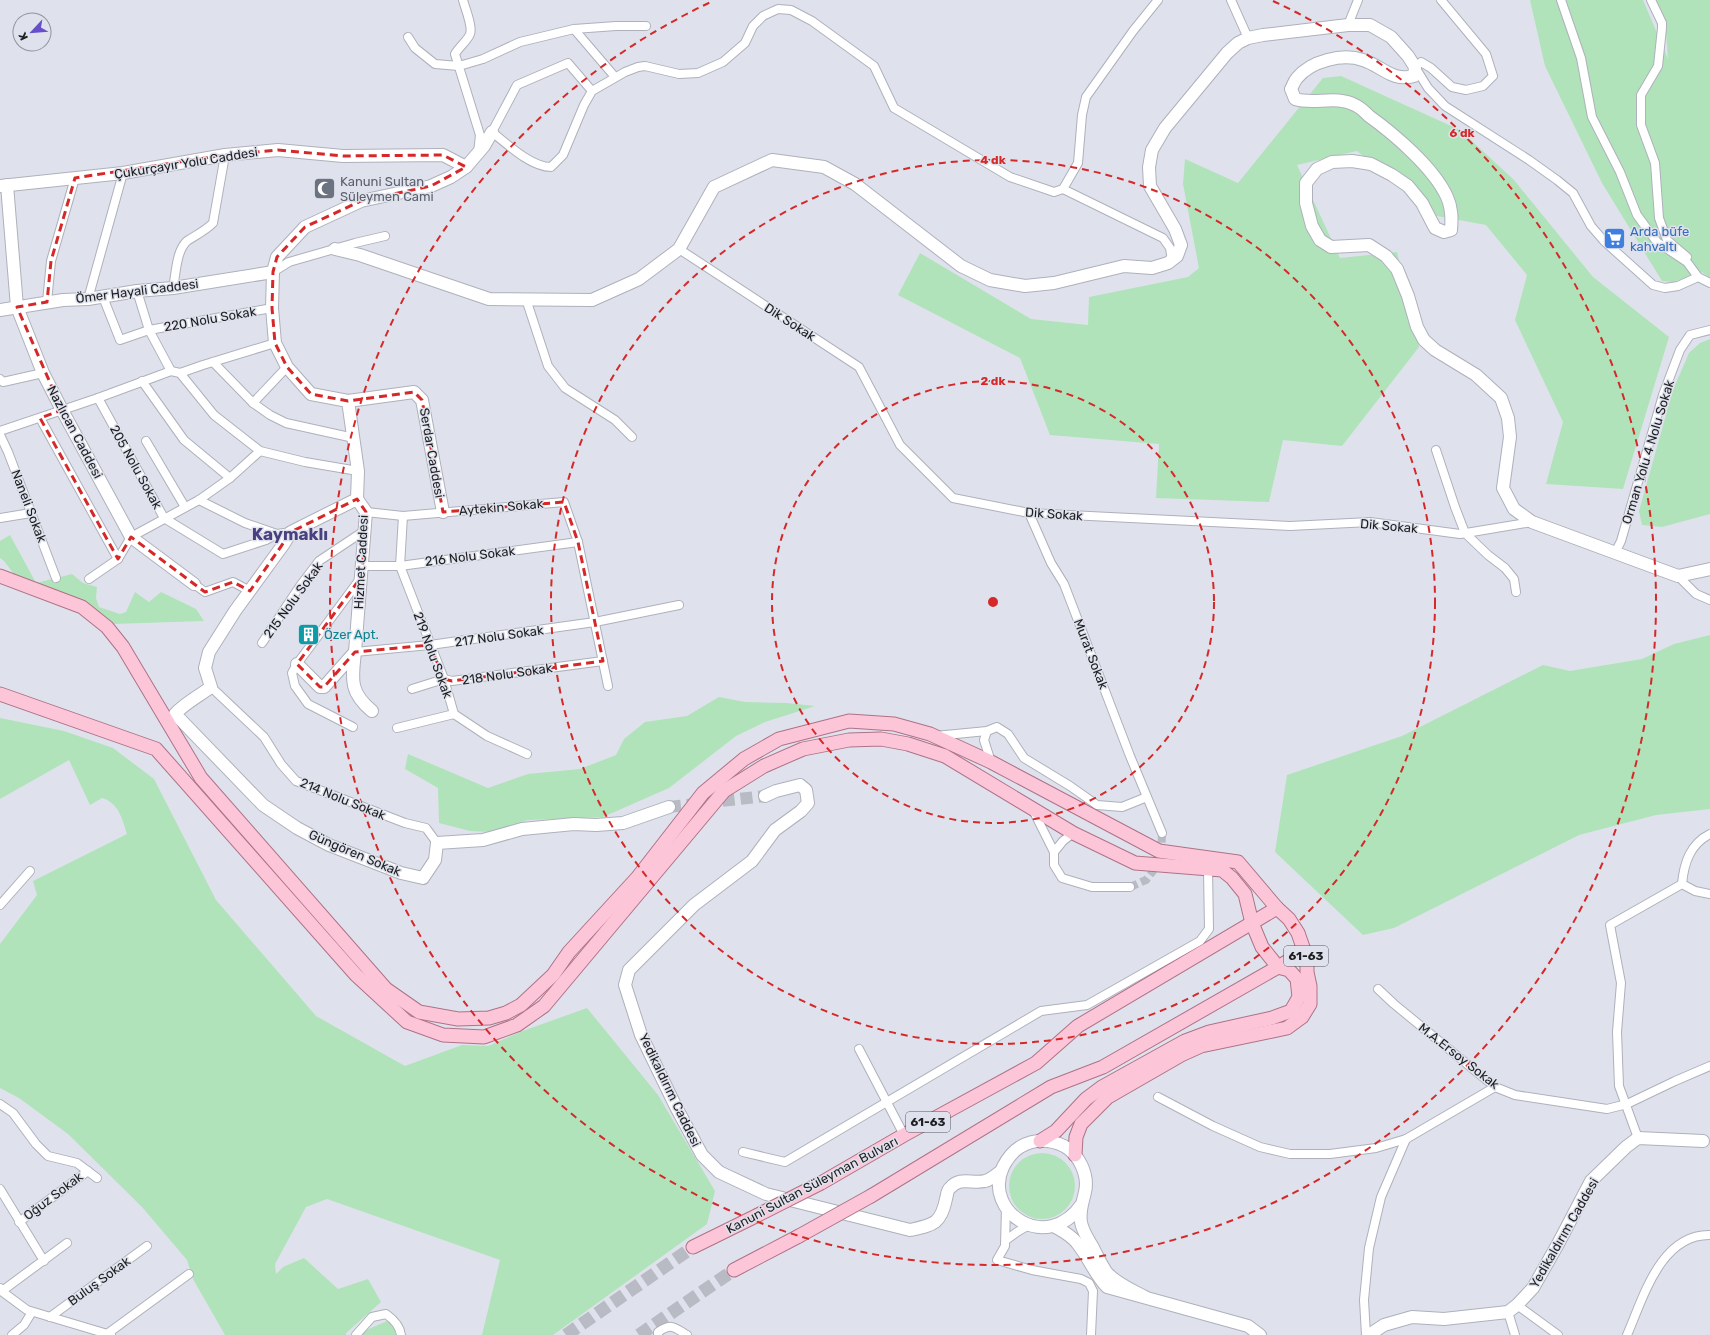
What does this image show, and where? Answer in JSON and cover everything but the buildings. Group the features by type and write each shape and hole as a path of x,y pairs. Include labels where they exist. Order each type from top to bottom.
{"main road":[{"path":"0,576 82,607 107,627 123,647 201,778 386,989 419,1012 458,1020 489,1018 506,1013 521,1005 553,975 569,952 637,878 703,793 744,759 779,739 849,721 894,724 933,736 991,762 1159,851 1238,862 1277,908"},
{"path":"0,694 156,749 356,975 407,1022 443,1035 484,1037 517,1025 544,1006 724,792 764,766 804,749 849,740 881,739 908,744 945,756 1073,833 1135,863 1222,870 1232,878 1245,894 1252,923"},
{"name":"61-63","path":"1040,1140 1056,1131 1086,1099 1102,1088 1185,1041 1209,1032 1272,1018 1291,1011 1299,998 1297,979 1289,970 1278,967 1262,947 1252,923 1277,908 1298,933 1305,951 1310,986 1310,1004 1302,1017 1287,1028 1201,1046 1181,1055 1108,1097 1081,1124 1076,1137 1075,1155"},
{"name":"Kanuni Sultan Süleyman Bulvarı","path":"693,1247 821,1183 904,1135 1036,1063 1078,1026 1252,923"},
{"name":"61-63","path":"734,1270 871,1196 1051,1087 1102,1067 1305,951"}],"street":[{"path":"463,0 471,28 470,34 455,54 480,135 478,153"},
{"path":"592,91 568,63 517,85 492,132 514,151 544,167 551,167 563,154 584,105 592,91 615,77 638,67 644,66 679,74 698,73 723,62 745,43 753,26 763,16 778,9 791,10 812,21 874,66 894,108 1010,177 1054,192 1063,189 1078,163 1082,115 1086,97 1133,31 1158,0"},
{"path":"1231,0 1248,38"},
{"path":"1348,25 1358,0"},
{"path":"1441,0 1486,54 1493,76 1483,86 1466,90 1452,87 1431,68 1421,62 1415,67 1414,76 1405,79 1390,75 1364,60 1350,57 1330,59 1310,67 1296,78 1291,89 1295,99 1305,102 1333,99 1354,104 1379,123 1425,164 1447,196 1452,215 1451,230 1444,232 1435,228 1422,203 1408,186 1392,175 1371,164 1352,161 1332,162 1317,169 1306,183 1306,203 1312,226 1320,240 1331,247 1369,245 1386,256 1397,270 1417,327 1424,340 1435,350 1476,375 1501,398 1508,418 1510,437 1503,488 1514,509 1532,522 1678,576 1696,594 1710,600"},
{"path":"1562,0 1581,58 1592,117 1620,172 1637,215 1657,242 1686,262 1698,277 1710,283"},
{"path":"1651,0 1662,23 1662,28 1658,66 1641,95 1642,125 1655,163 1659,218 1667,240 1693,263 1698,277"},
{"path":"335,249 360,255 489,299 592,300 639,279 679,249 714,187 772,160 824,167 855,184 961,266 990,280 1025,286 1054,283 1124,266 1152,268 1172,261 1177,256 1181,245 1170,219 1150,186 1149,167 1152,150 1165,128 1227,53 1238,43 1248,38 1263,35 1348,25 1370,25 1391,37 1408,56 1428,88 1445,106 1529,160 1573,193 1591,226 1604,241 1653,285 1665,288 1678,286 1698,277"},
{"path":"408,37 415,48 435,64 459,66 483,59 520,42 574,29 616,26 646,26"},
{"path":"574,29 615,77"},
{"name":"Serdar Caddesi","path":"443,512 422,400 414,392 348,400 312,394 287,367 275,343 272,308 273,272 277,257 304,227 362,201 431,186 451,177 466,167 484,146 492,132"},
{"name":"Çukurçayır Yolu Caddesi","path":"3,186 123,173 225,155 278,150 343,156 443,155 466,167"},
{"path":"173,288 181,250 186,242 206,230 213,223 225,155"},
{"path":"88,299 123,173"},
{"path":"47,302 51,261 75,178"},
{"name":"Nazlıcan Caddesi","path":"3,186 17,307 43,373 130,537 205,592 233,582 250,591"},
{"path":"1063,189 1163,238 1170,248 1172,261"},
{"path":"273,272 289,262 385,236"},
{"name":"Dik Sokak","path":"679,249 859,367 900,445 953,498 1029,513 1290,526 1370,522 1460,534 1532,522"},
{"name":"Ömer Hayali Caddesi","path":"0,310 47,302 88,299 137,291 173,288 273,272"},
{"path":"137,291 149,330 171,371"},
{"name":"220 Nolu Sokak","path":"103,297 120,340 149,330 272,308"},
{"path":"526,300 548,366 565,388 615,420 632,437"},
{"name":"Orman Yolu 4 Nolu Sokak","path":"1615,553 1622,541 1663,395 1680,350 1690,335 1710,330"},
{"path":"0,431 98,398 171,371 180,373 275,343"},
{"path":"212,362 253,403 270,415 286,423 354,438"},
{"path":"253,403 287,367"},
{"path":"0,379 3,382 43,373"},
{"path":"180,373 214,415 260,451 305,462 358,471"},
{"path":"142,382 184,440 230,478"},
{"name":"205 Nolu Sokak","path":"98,398 164,518 223,554 266,540 277,534 291,532"},
{"path":"348,400 358,471 357,500"},
{"path":"40,418 118,559"},
{"name":"Naneli Sokak","path":"0,435 8,452 56,578"},
{"path":"146,441 185,507"},
{"path":"1436,450 1454,508 1465,533 1488,555 1506,568 1514,579 1516,592"},
{"path":"89,579 118,559 130,537 199,500 230,478 260,451"},
{"path":"0,456 8,452"},
{"path":"199,500 245,523 277,534"},
{"name":"Hizmet Caddesi","path":"291,532 357,500 366,512 352,678 356,694 372,711"},
{"name":"Aytekin Sokak","path":"366,512 403,516 564,502 578,542"},
{"path":"0,518 31,513"},
{"name":"Murat Sokak","path":"1029,513 1051,562 1064,584 1130,756 1162,833"},
{"name":"219 Nolu Sokak","path":"403,516 400,566 444,679 454,714 487,736 527,754"},
{"name":"215 Nolu Sokak","path":"262,643 300,586 319,561 364,531"},
{"path":"211,687 205,668 209,652 291,532"},
{"path":"578,542 608,686"},
{"name":"216 Nolu Sokak","path":"362,571 578,542"},
{"path":"1678,576 1710,569"},
{"path":"353,727 308,704 295,686 292,674 297,664 362,571"},
{"name":"217 Nolu Sokak","path":"355,652 430,645 595,622 679,605"},
{"path":"297,664 320,687 324,687 355,652"},
{"name":"218 Nolu Sokak","path":"412,689 444,679 452,681 603,660"},
{"name":"Güngören Sokak","path":"211,687 182,706 175,714 263,805 297,828 329,844 401,873 423,878 435,860 437,843"},
{"name":"214 Nolu Sokak","path":"211,687 264,737 281,764 296,781 404,823 426,828 437,843"},
{"path":"397,728 454,714"},
{"path":"933,736 987,731 997,727 1008,734 1024,758 1097,804 1122,807 1147,797"},
{"path":"987,731 984,740 991,762"},
{"name":"Yedikaldırım Caddesi","path":"765,796 776,791 800,785 806,790 808,803 801,811 776,830 752,861 694,905 629,970 624,985 641,1035 702,1155 719,1172 766,1194 910,1230 929,1226 938,1221 944,1211 948,1189 957,1182 966,1180 986,1181"},
{"path":"437,843 483,840 522,829 574,824 596,825 623,823 669,807"},
{"path":"1032,808 1054,852 1054,865 1062,878 1092,887 1130,887"},
{"path":"1054,852 1063,841 1073,833"},
{"path":"1682,884 1683,871 1694,846 1701,838 1710,834"},
{"path":"743,1152 785,1162 1040,1011 1087,1004 1200,941 1209,929 1208,870"},
{"path":"0,906 30,871"},
{"path":"1682,884 1695,891 1710,894"},
{"path":"1682,884 1610,924 1621,983 1617,1032 1619,1086 1627,1104 1638,1138 1708,1141"},
{"name":"M.A.Ersoy Sokak","path":"1378,989 1394,1004 1495,1087 1515,1095 1607,1109 1627,1104 1710,1066"},
{"path":"859,1049 904,1135"},
{"path":"1158,1097 1167,1103 1260,1147 1290,1154 1330,1154 1376,1148 1406,1139 1495,1087"},
{"path":"0,1104 13,1112 36,1144 48,1156 77,1163 97,1178"},
{"name":"Yedikaldırım Caddesi","path":"1512,1309 1536,1282 1591,1181 1610,1161 1638,1138"},
{"path":"1406,1139 1381,1197 1369,1248 1364,1300 1367,1335 1384,1325 1412,1317 1444,1319 1512,1309 1558,1335"},
{"path":"1082,1204 1075,1214 1054,1226 1042,1228 1029,1225 1016,1218 1006,1207 1000,1192 1001,1171 1007,1160 1016,1150 1027,1143 1040,1140 1053,1142 1065,1147 1075,1155 1082,1166 1086,1178 1086,1192 1082,1204 1081,1222 1106,1272 1117,1282 1145,1297"},
{"name":"Oğuz Sokak","path":"19,1222 88,1171"},
{"path":"1000,1192 986,1181 1001,1171"},
{"path":"0,1189 19,1222 44,1260"},
{"path":"1006,1207 1005,1246 997,1260 1032,1270 1081,1279 1089,1283 1093,1292 1091,1335"},
{"path":"1006,1240 1029,1225"},
{"path":"1054,1226 1069,1235 1077,1243 1097,1276 1107,1286 1248,1326 1260,1335"},
{"path":"1627,1335 1647,1284 1660,1264 1677,1246 1690,1238 1710,1235"},
{"path":"66,1243 1,1290 27,1310 109,1334 189,1274"},
{"name":"Buluş Sokak","path":"50,1317 147,1246"},
{"path":"1512,1309 1515,1335"},
{"path":"12,1335 24,1325 32,1312"},
{"path":"356,1335 372,1317 386,1314 392,1319 401,1335"},
{"path":"658,1335 658,1332 667,1327 673,1326 687,1335"}],"highlighted area":[{"path":"278,150 343,156 443,155 466,167 431,186 361,201 305,227 277,257 273,272 272,308 275,343 287,367 311,394 348,401 414,392 422,400 443,512 564,502 578,542 603,661 452,681 444,679 430,645 355,652 324,687 320,687 297,664 362,576 366,512 357,499 291,532 250,591 233,582 205,592 131,537 118,559 40,418 62,410 17,307 47,302 51,261 75,178 225,155"}],"green space":[{"path":"1530,0 1643,0 1668,59 1665,20 1655,0 1710,0 1710,278 1702,272 1673,282 1662,281 1602,183 1545,66"},
{"path":"1341,76 1460,130 1514,180 1593,277 1669,337 1623,489 1546,484 1563,422 1515,320 1527,275 1486,225 1437,216 1357,151 1297,165 1340,258 1397,252 1419,347 1342,446 1283,440 1269,502 1156,498 1159,444 1050,435 1020,358 898,295 920,253 1031,319 1088,325 1089,297 1188,277 1199,268 1183,184 1185,159 1238,183 1323,78"},
{"path":"1710,339 1710,514 1662,527 1642,525 1639,511 1673,390 1689,353 1700,343"},
{"path":"10,535 36,583 72,574 83,583 97,587 96,598 99,607 120,614 126,612 135,592 149,602 161,592 196,609 204,621 113,624 82,600 34,584 14,574 0,558 0,541"},
{"path":"1710,635 1710,809 1656,815 1579,835 1394,928 1363,935 1275,852 1287,775 1402,736 1543,665 1570,671 1642,659 1674,644"},
{"path":"719,697 745,702 787,703 815,706 765,722 736,736 669,788 603,817 528,820 492,832 470,831 439,823 438,788 405,769 408,754 488,788 528,774 580,769 616,755 624,739 645,722 687,716"},
{"path":"0,718 64,731 113,748 154,779 216,900 316,1016 405,1066 462,1045 488,1046 520,1032 587,1008 658,1095 715,1191 707,1224 553,1335 482,1335 500,1260 327,1199 306,1207 275,1264 276,1274 283,1267 304,1258 338,1289 368,1279 381,1302 346,1333 346,1335 225,1335 193,1279 187,1260 142,1207 68,1134 19,1098 0,1088 0,944 37,895 33,881 127,834 119,812 108,800 102,798 90,805 69,760 0,799"},
{"path":"1042,1153 1055,1156 1065,1163 1072,1173 1075,1186 1072,1199 1065,1209 1055,1216 1042,1219 1029,1216 1019,1209 1012,1199 1009,1186 1012,1173 1019,1163 1029,1156"},
{"path":"392,1319 396,1335 357,1335 357,1334"}],"tunnel":[{"path":"669,807 765,796"},
{"path":"1130,887 1146,880 1161,861 1162,833"},
{"path":"566,1335 693,1247"},
{"path":"639,1335 734,1270"}],"place":[{"name":"Kanuni Sultan Süleymen Cami","path":"325,188"},
{"name":"Arda büfe kahvaltı","path":"1614,238"},
{"name":"Özer Apt.","path":"309,634"}],"district":[{"name":"Kaymaklı","path":"290,534"}]}
